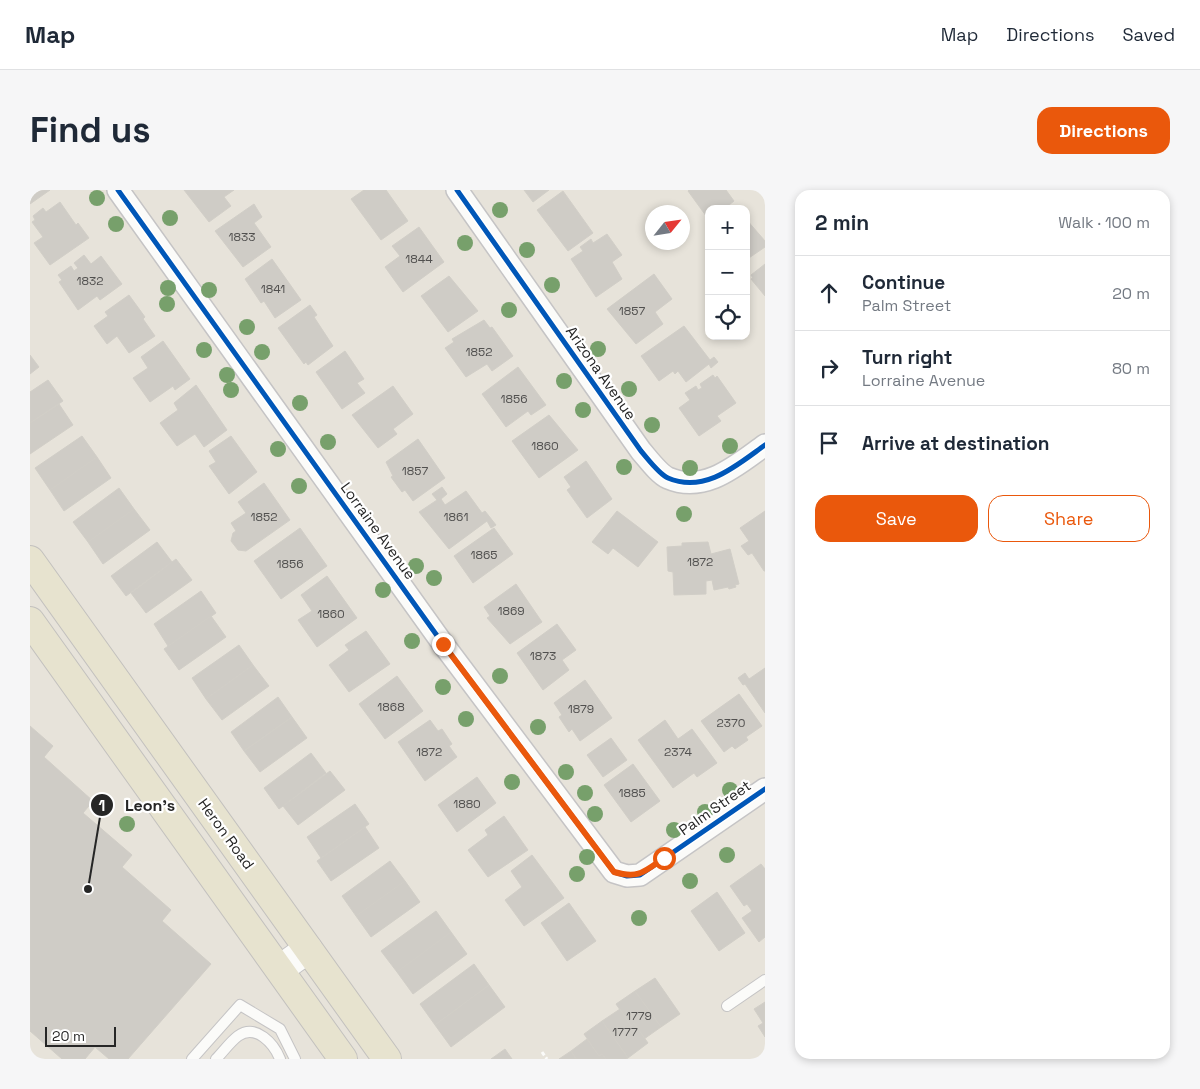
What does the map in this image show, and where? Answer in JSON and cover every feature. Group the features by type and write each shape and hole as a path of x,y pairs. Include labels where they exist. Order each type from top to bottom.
{"main road":[{"name":"Heron Road","path":"30,560 387,1059"},
{"path":"30,621 280,969 342,1059"},
{"path":"280,969 308,948"}],"street":[{"name":"Lorraine Avenue","path":"118,190 443,644 614,872 627,876"},
{"name":"Arizona Avenue","path":"457,190 641,451 667,478 692,483 720,476 765,445"},
{"name":"Palm Street","path":"627,876 640,875 765,789"}],"lane":[{"path":"727,1006 765,980"},
{"path":"192,1059 240,1005 280,1029 295,1059"},
{"path":"216,1059 239,1035 249,1032 259,1034 270,1041 280,1059"}],"path":[{"path":"542,1052 547,1059"}],"building":[{"path":"30,190 50,190 30,204"},
{"path":"184,190 234,190 224,197 231,206 209,222"},
{"path":"364,190 386,190 408,221 381,240 351,199"},
{"path":"524,190 549,190 533,202"},
{"path":"726,190 734,201 729,205 705,205 705,214 688,191"},
{"path":"563,191 593,233 568,251 537,210"},
{"path":"60,202 76,225 78,223 89,238 50,265 34,243 43,237 32,222 35,220 33,216 43,208 46,212"},
{"path":"254,204 262,217 254,223 271,247 243,267 215,231"},
{"path":"750,224 765,241 765,247 750,257"},
{"path":"419,227 444,262 403,292 385,267 400,256 392,246"},
{"path":"607,234 622,255 612,262 622,279 596,297 571,259 583,251 580,247 591,239 593,243"},
{"path":"84,255 91,264 101,256 122,284 100,300 97,296 78,310 59,282 62,280 58,275 71,266 74,271 78,268 74,263"},
{"path":"272,259 301,300 275,318 264,301 261,303 245,279"},
{"path":"765,264 765,296 751,279 753,278 751,275"},
{"path":"654,274 672,299 655,312 663,324 636,344 607,309"},
{"path":"449,276 478,311 448,332 421,296"},
{"path":"129,295 145,317 143,319 155,336 129,353 117,336 107,344 94,326 108,316 105,312"},
{"path":"310,305 317,315 314,317 333,346 308,365 306,362 304,364 278,328"},
{"path":"484,320 490,328 492,327 513,356 492,371 487,364 466,377 445,348 454,342 452,339"},
{"path":"684,326 710,360 714,357 718,362 711,368 709,364 686,382 678,371 675,374 673,371 659,381 641,356"},
{"path":"163,341 190,379 175,390 173,386 150,402 133,378 148,368 141,357"},
{"path":"345,351 364,379 357,383 365,393 342,409 316,372"},
{"path":"30,355 39,367 30,374"},
{"path":"518,367 546,405 531,415 528,411 506,427 482,394"},
{"path":"713,375 715,378 717,376 736,403 717,416 721,421 699,436 679,408 690,400 685,393 696,386 698,390 702,388 700,384"},
{"path":"48,380 63,401 30,423 30,392"},
{"path":"196,385 227,430 204,447 195,434 177,446 160,423 178,410 174,403"},
{"path":"393,386 413,414 393,429 397,434 378,448 352,415"},
{"path":"59,404 73,425 30,454 30,423"},
{"path":"549,415 578,450 539,478 512,441"},
{"path":"82,436 97,457 50,490 35,468"},
{"path":"231,436 257,472 229,494 209,466 216,462 209,451"},
{"path":"418,439 445,478 413,501 405,490 402,492 391,477 393,476 386,462"},
{"path":"97,457 111,478 64,511 50,490"},
{"path":"586,461 612,499 587,518 567,490 571,487 564,477"},
{"path":"264,483 290,520 246,551 238,550 231,541 233,533 236,531 231,523 246,513 238,502"},
{"path":"442,487 447,494 441,499 445,505 466,491 482,513 485,511 496,525 491,528 487,521 449,549 419,512 437,500 432,494"},
{"path":"119,488 134,509 88,542 73,522"},
{"path":"134,509 150,530 103,564 88,542"},
{"path":"617,511 658,542 638,567 613,548 608,554 592,542"},
{"path":"765,511 764,571 752,553 748,555 741,546 749,541 740,528"},
{"path":"300,528 327,566 281,599 254,561"},
{"path":"494,528 513,554 473,583 454,556"},
{"path":"157,542 172,562 126,596 111,576"},
{"path":"708,542 711,554 730,549 739,584 729,589 728,587 714,590 712,580 706,581 706,594 674,595 673,572 668,571 667,547 682,546 682,543"},
{"path":"176,559 192,580 146,613 131,593"},
{"path":"327,576 357,618 317,647 298,620 312,611 301,595"},
{"path":"516,584 542,622 510,644 487,618 490,616 484,607"},
{"path":"201,591 216,613 168,646 154,624"},
{"path":"211,616 226,637 179,670 164,649"},
{"path":"557,624 576,650 562,660 569,670 543,690 517,653"},
{"path":"366,631 390,664 349,692 329,665 349,650 345,645"},
{"path":"239,645 253,665 206,699 192,678"},
{"path":"253,665 269,686 222,720 206,699"},
{"path":"765,668 765,713 745,684 743,685 738,678 745,673 749,679"},
{"path":"397,676 423,711 385,739 359,704"},
{"path":"585,680 612,718 580,741 572,729 569,732 559,717 562,715 554,703"},
{"path":"739,694 762,726 746,737 748,740 735,749 732,746 724,752 701,721"},
{"path":"278,697 292,717 244,751 231,732"},
{"path":"292,717 307,738 260,772 244,751"},
{"path":"430,720 438,731 442,729 452,744 449,746 457,757 425,781 398,742"},
{"path":"665,720 678,739 692,729 717,763 697,777 694,773 673,788 638,740"},
{"path":"30,726 53,746 44,757 93,801 83,813 132,855 122,867 171,910 162,921 211,964 128,1059 109,1059 95,1047 85,1059 62,1059 30,1031"},
{"path":"611,738 627,760 603,777 587,755"},
{"path":"311,753 326,773 279,809 264,788"},
{"path":"633,764 660,801 631,822 604,785"},
{"path":"330,771 345,790 298,825 283,806"},
{"path":"477,777 496,803 457,832 438,805"},
{"path":"355,804 369,824 321,858 307,837"},
{"path":"504,816 528,850 488,877 468,850 488,835 485,830"},
{"path":"365,827 379,848 331,881 317,861"},
{"path":"532,855 564,898 524,926 505,900 522,887 511,871"},
{"path":"390,861 405,881 356,916 342,896"},
{"path":"761,864 765,869 765,937 759,942 742,918 752,911 747,904 744,906 730,886"},
{"path":"405,881 420,902 371,937 356,916"},
{"path":"717,892 745,933 719,951 691,911"},
{"path":"569,903 596,941 567,961 541,923"},
{"path":"436,911 451,932 397,972 381,951"},
{"path":"451,932 467,954 413,994 397,972"},
{"path":"474,964 489,985 435,1025 420,1004"},
{"path":"655,978 680,1014 661,1027 635,991"},
{"path":"489,985 505,1007 451,1047 435,1025"},
{"path":"635,991 661,1027 644,1039 634,1023 631,1026 616,1004"},
{"path":"765,1002 765,1037 758,1026 763,1023 754,1009"},
{"path":"620,1009 631,1026 634,1023 648,1043 628,1058 602,1021"},
{"path":"602,1021 628,1058 606,1059 602,1054 599,1056 584,1034"},
{"path":"587,1039 599,1056 602,1054 606,1059 576,1059 571,1051"},
{"path":"505,1049 512,1059 491,1059"},
{"path":"571,1051 576,1059 559,1059"}],"cycle path":[{"path":"118,190 443,644 614,872 627,876 640,875 765,789"},
{"path":"457,190 641,451 661,473 668,478 682,482 708,480 732,468 765,445"}],"place":[{"name":"Leon's","path":"88,889"}],"route":[{"path":"443,644 614,872 627,876 640,875 664,858"}]}
